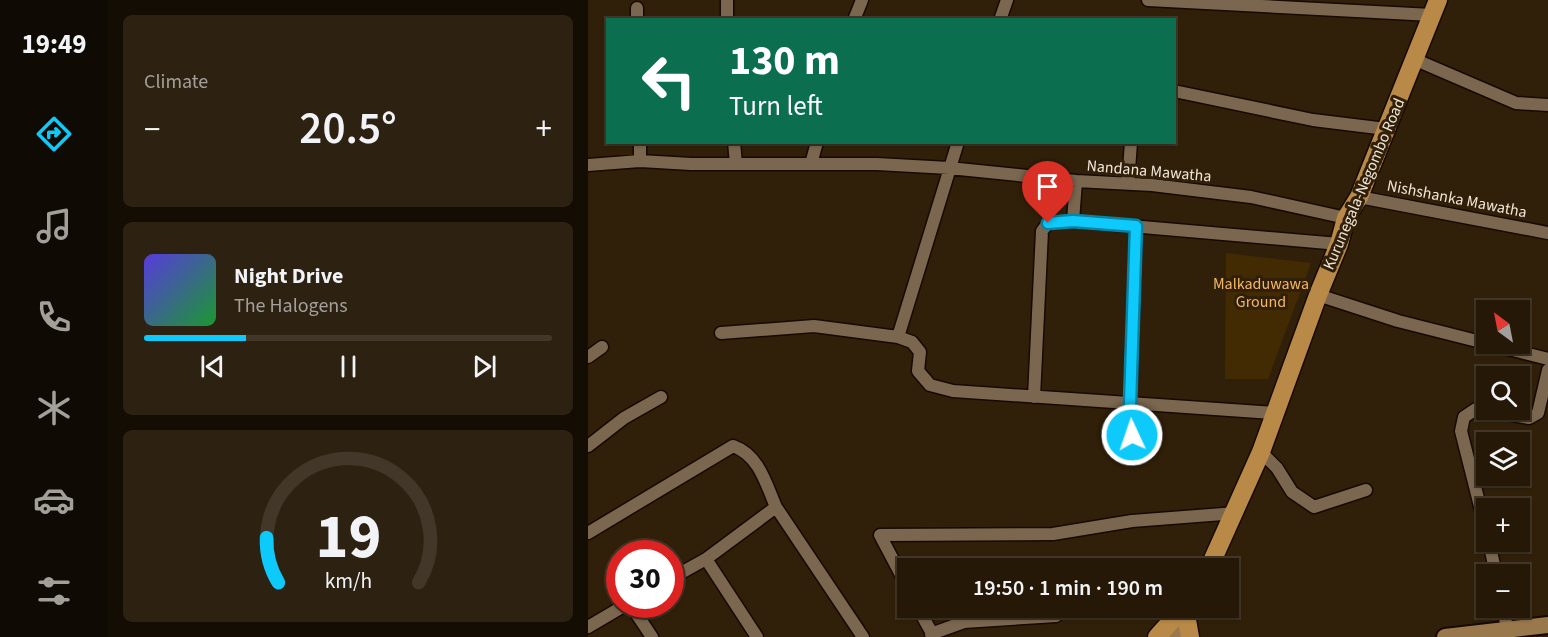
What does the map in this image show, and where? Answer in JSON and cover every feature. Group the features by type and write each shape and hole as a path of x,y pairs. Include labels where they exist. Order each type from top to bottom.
{"main road":[{"name":"Kurunegala-Negombo Road","path":"1214,558 1236,513 1261,452 1339,244 1346,218 1359,197 1435,8"},
{"path":"1168,633 1178,618"},
{"path":"1186,618 1190,637"}],"street":[{"path":"727,0 727,18"},
{"path":"855,18 862,0"},
{"path":"1001,18 1007,0"},
{"path":"1148,0 1435,8"},
{"path":"1416,60 1516,103 1548,105"},
{"path":"1176,91 1313,120 1386,129"},
{"path":"640,144 640,161"},
{"path":"734,144 736,164"},
{"path":"811,164 816,144"},
{"path":"898,337 922,267 957,144"},
{"path":"1128,184 1131,144"},
{"name":"Nandana Mawatha","path":"588,165 640,161 949,168 1251,197 1346,218"},
{"path":"1073,221 1076,181"},
{"name":"Nishshanka Mawatha","path":"1359,197 1548,233"},
{"path":"1034,397 1042,231 1048,223 1073,221 1339,244"},
{"path":"1132,435 1130,404 1136,226"},
{"path":"1318,295 1398,321 1548,359"},
{"path":"721,333 814,326 898,337 912,342 920,352 918,371 930,386 953,391 1274,413"},
{"path":"588,357 602,347"},
{"path":"1479,498 1461,431 1464,417 1476,409 1529,418 1538,412 1548,370"},
{"path":"588,446 624,418 661,397"},
{"path":"588,532 733,446 743,450 755,460 776,507 863,637"},
{"path":"1261,452 1277,468 1292,492 1314,507 1366,490"},
{"path":"684,571 706,559 776,507"},
{"path":"897,567 880,535 1053,534 1132,521 1236,513"},
{"path":"706,559 757,637"},
{"path":"588,627 606,617"},
{"path":"639,618 652,637"},
{"path":"924,618 933,635 964,622 1025,618"},
{"path":"1505,618 1507,628"},
{"path":"1445,637 1548,625"}],"green space":[{"name":"Malkaduwawa Ground","path":"1226,253 1311,263 1268,379 1225,379"}],"route":[{"path":"1048,223 1073,221 1136,226 1130,404 1132,435"}]}
